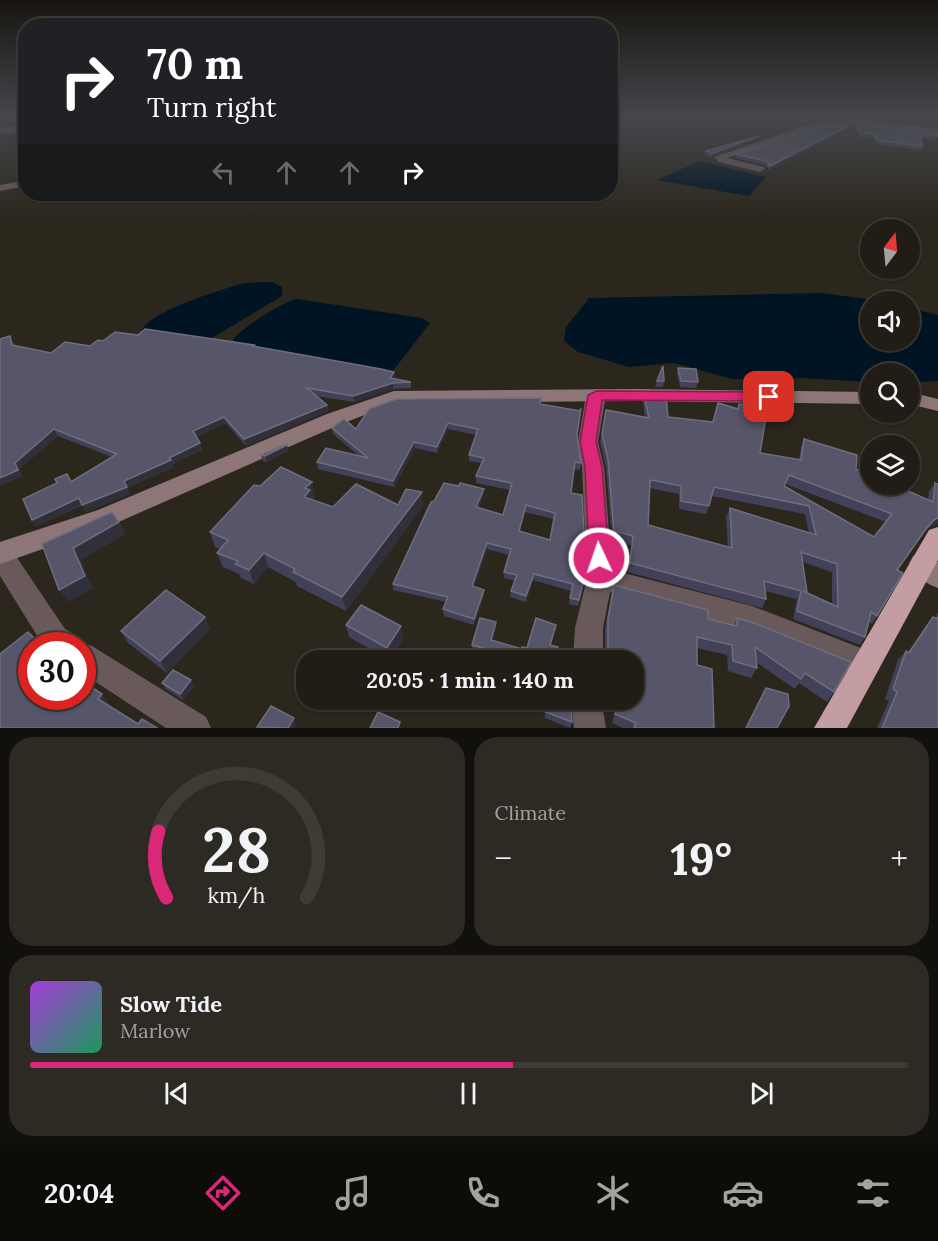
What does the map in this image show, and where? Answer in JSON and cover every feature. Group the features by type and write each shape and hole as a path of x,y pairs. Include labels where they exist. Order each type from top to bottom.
{"highway":[{"path":"830,728 866,664 930,570 938,537"}],"street":[{"path":"737,151 719,157 760,169"},
{"path":"0,188 18,185"},
{"path":"588,650 589,628 600,578 593,467 588,442 596,395"},
{"path":"51,632 0,553 106,517 334,419 394,397 596,395 860,398"},
{"path":"920,401 938,405"},
{"path":"600,578 752,619 866,664"},
{"path":"96,665 195,728"},
{"path":"588,710 590,728"}],"water":[{"path":"700,161 766,177 749,196 656,180"},
{"path":"273,282 282,287 282,296 212,338 202,342 141,331 157,316 184,303 240,284"},
{"path":"821,293 860,298 860,351 920,351 920,311 938,315 938,381 920,382 920,363 860,363 860,381 800,378 732,379 674,363 629,367 578,352 564,341 566,327 589,298"},
{"path":"297,299 422,318 430,323 393,371 386,373 232,343 241,332 260,318"}],"building":[{"path":"745,151 799,151 770,166 766,161 736,154"},
{"path":"145,329 254,345 252,346 381,369 394,372 390,378 411,382 393,383 353,396 307,388 327,405 244,439 224,417 193,431 200,443 169,458 171,460 124,481 127,487 82,505 79,498 32,520 23,499 57,483 55,479 67,474 71,482 117,454 54,429 15,463 18,470 0,478 0,339 10,336 12,345 51,353 65,342 90,346 98,340 103,341 115,332 138,335"},
{"path":"663,366 664,381 657,381"},
{"path":"678,368 696,369 698,382 681,381"},
{"path":"644,395 666,396 668,417 713,422 718,403 738,409 739,404 747,405 767,411 760,453 801,460 804,439 857,455 856,469 860,471 860,495 917,495 933,502 935,483 938,484 938,518 926,529 897,570 903,573 877,616 871,612 865,637 797,611 801,591 764,581 766,599 630,563 633,536 614,531 608,459 602,434 606,410 649,418","holes":["789,475 892,514 874,537 784,486","650,481 681,486 681,501 709,506 714,487 809,506 816,535 730,508 732,548 648,525","801,552 837,564 838,607 803,591 807,592"]},
{"path":"541,398 540,404 580,411 581,408 577,435 581,463 575,462 571,493 582,495 586,571 579,600 570,598 573,584 534,574 526,596 511,591 517,575 504,572 511,549 487,543 472,586 484,590 474,619 443,609 448,597 393,584 431,502 434,501 444,483 459,486 460,483 484,489 476,507 503,515 512,483 476,476 484,458 469,455 478,429 448,423 437,447 414,442 393,481 317,462 326,448 368,458 332,428 344,419 356,429 369,409 396,399","holes":["526,505 555,513 550,540 519,531"]},
{"path":"287,444 265,456 261,455"},
{"path":"281,467 312,482 305,488 310,490 304,497 333,507 356,484 398,505 406,489 422,492 342,597 293,572 295,569 264,553 249,570 235,564 238,561 217,553 228,540 210,532 254,485 260,486"},
{"path":"112,512 119,522 73,548 85,576 59,590 42,544"},
{"path":"614,585 708,610 708,619 737,626 737,618 754,623 851,662 834,692 805,673 801,679 755,647 757,668 733,661 732,645 697,637 697,665 712,669 714,728 634,728 636,723 615,714 616,710 644,710 644,650 608,650 608,618"},
{"path":"166,590 205,617 160,661 121,631"},
{"path":"361,605 401,626 387,648 346,625"},
{"path":"933,617 937,619 938,617 938,728 882,728 897,692 893,689 906,651 909,653"},
{"path":"480,618 496,622 491,640 522,649 522,647 527,648 536,618 556,625 550,645 558,647 558,650 486,650 472,645"},
{"path":"18,640 18,710 96,710 96,690 102,694 98,699 138,724 142,719 157,728 0,728 0,654"},
{"path":"173,670 191,680 180,694 162,683"},
{"path":"766,688 788,694 789,706 777,728 746,728"},
{"path":"271,706 294,718 288,728 257,727"},
{"path":"546,710 571,710 572,722 546,712"},
{"path":"378,712 400,722 398,728 370,728"}],"route":[{"path":"599,558 593,467 588,442 596,395 769,397"}]}
